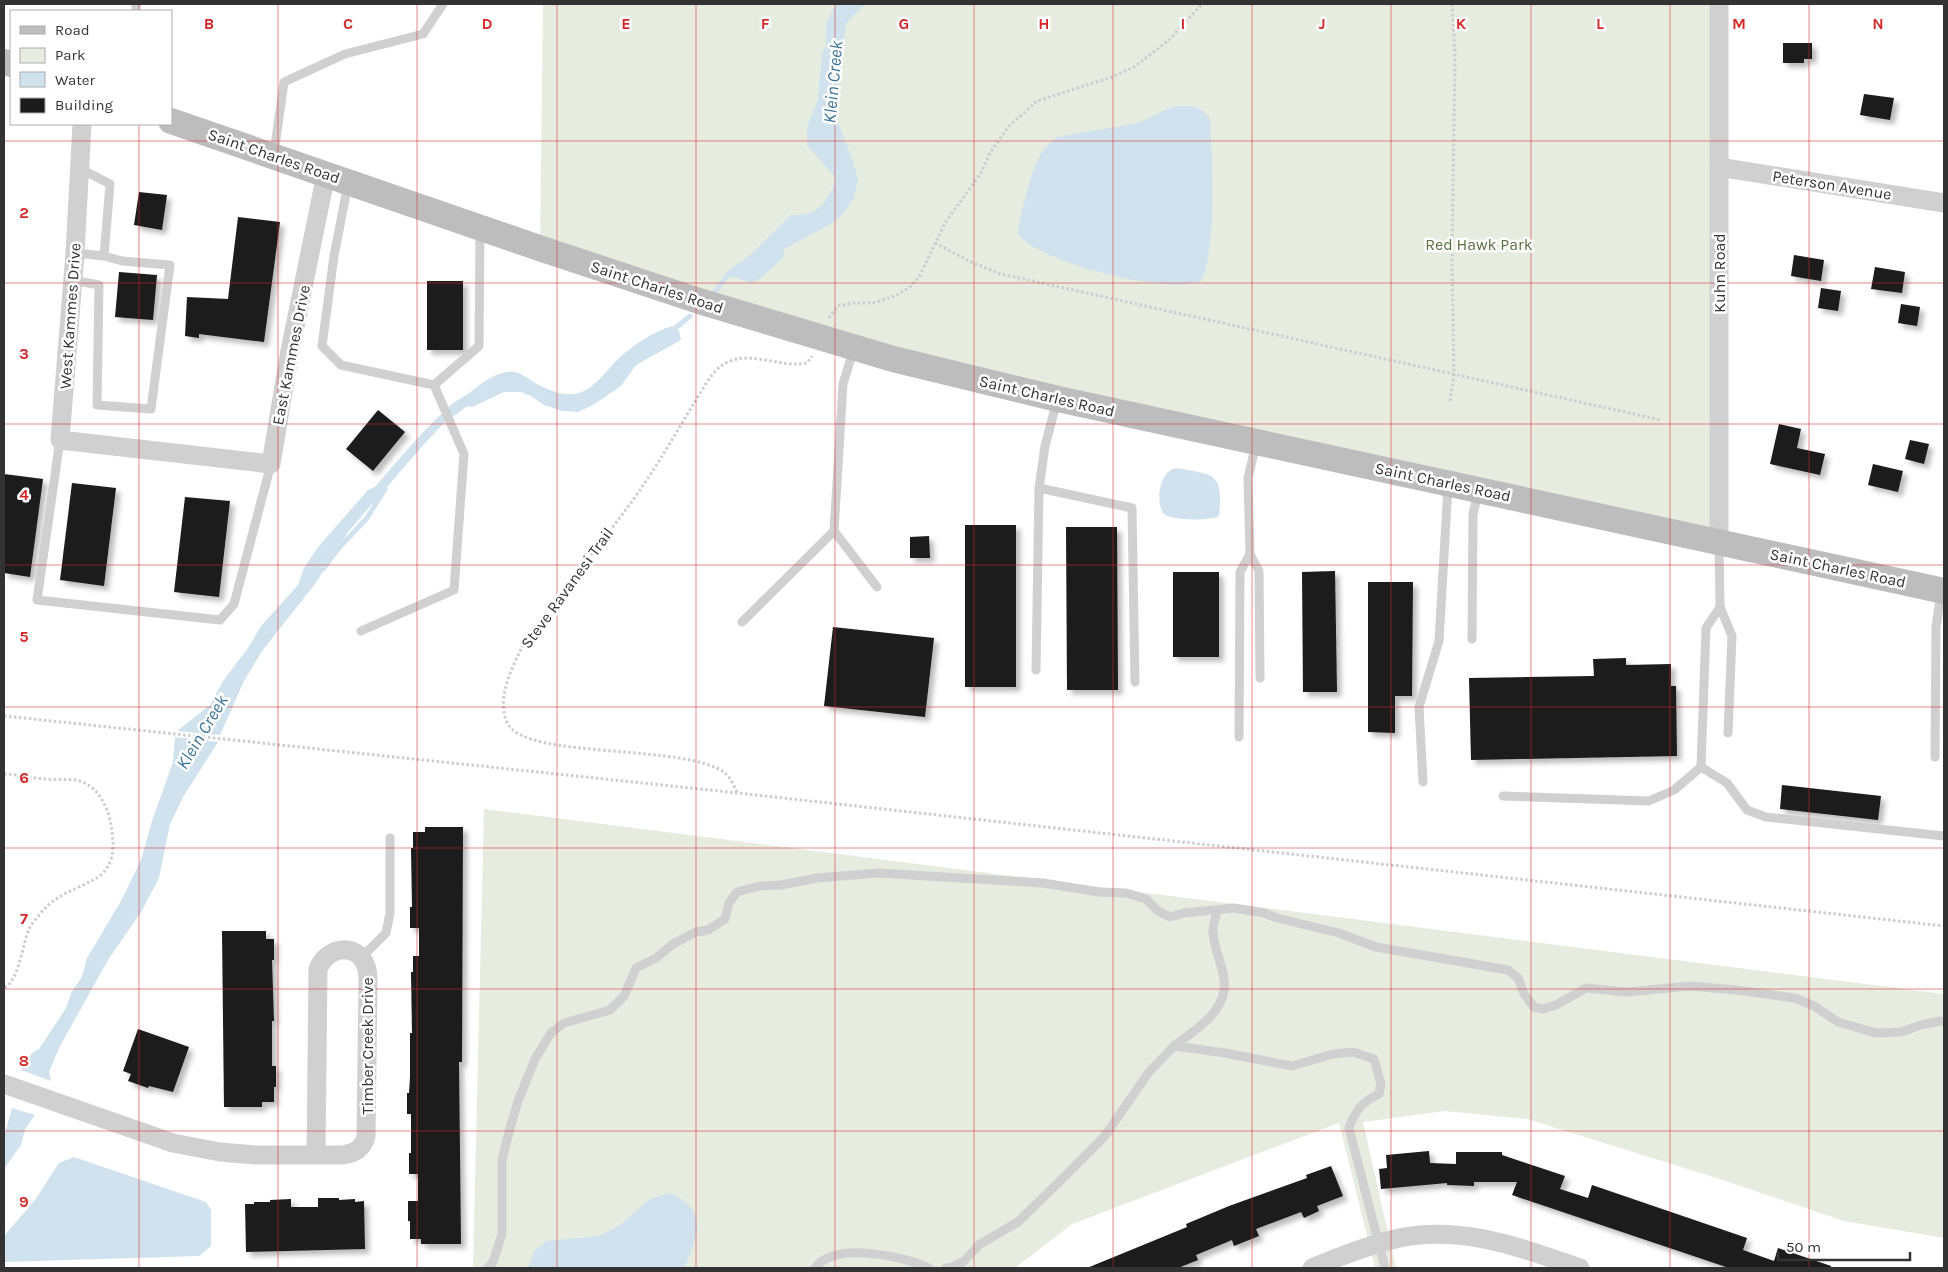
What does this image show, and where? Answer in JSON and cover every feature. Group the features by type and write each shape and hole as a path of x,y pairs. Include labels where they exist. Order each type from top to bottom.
{"street":[{"name":"Kuhn Road","path":"1719,4 1719,542"},
{"name":"Saint Charles Road","path":"172,121 699,301 854,348 987,383 1058,399 1943,591"},
{"name":"West Kammes Drive","path":"60,440 75,253 82,125"},
{"name":"Peterson Avenue","path":"1719,167 1944,203"},
{"name":"East Kammes Drive","path":"271,464 289,356 337,178"},
{"path":"60,440 271,464"},
{"name":"Timber Creek Drive","path":"4,1084 173,1142 220,1152 256,1155 316,1155 353,1154 360,1149 366,1137 368,969 361,958 349,950 328,954 318,969 316,1155"},
{"path":"1312,1268 1363,1247 1378,1243 1412,1236 1454,1234 1484,1238 1512,1245 1580,1268"}],"lane":[{"path":"273,156 284,82 345,54 423,34 443,4"},
{"path":"79,168 110,184 104,256"},
{"path":"337,178 334,256 322,346 341,365 434,385"},
{"path":"434,385 479,346 480,227"},
{"path":"73,280 99,284 97,405 151,409 170,264 122,261 104,256 75,253"},
{"path":"854,348 843,384 834,531 876,587"},
{"path":"361,631 454,590 464,454 434,385"},
{"path":"1036,670 1039,488 1045,446 1058,399"},
{"path":"60,440 37,600 220,620 234,604 271,464"},
{"path":"1257,441 1248,478 1250,554 1259,571 1260,678"},
{"path":"1423,782 1419,707 1439,641 1448,483"},
{"path":"1039,488 1132,508 1135,682"},
{"path":"1472,639 1473,514 1479,490"},
{"path":"742,622 834,531"},
{"path":"1719,542 1720,607 1732,636 1728,733"},
{"path":"1239,737 1240,572 1250,554"},
{"path":"1935,756 1936,627 1943,591"},
{"path":"1504,796 1649,801 1674,790 1700,767 1706,628 1720,607"},
{"path":"1700,767 1727,783 1747,810 1766,818 1944,836"},
{"path":"361,958 386,933 390,913 390,838"},
{"path":"488,1268 493,1262 502,1234 502,1160 510,1128 518,1101 535,1059 551,1033 564,1023 610,1010 624,996 636,968 656,958 673,944 696,932 708,930 725,919 729,903 737,892 760,886 781,885 817,878 878,873 1043,883 1098,892 1126,893 1146,899 1158,910 1170,917 1184,913 1234,908 1264,913 1339,933 1376,947 1508,970 1518,978 1524,994 1534,1006 1543,1009 1556,1005 1586,988 1627,992 1690,986 1795,998 1814,1006 1838,1022 1876,1033 1901,1032 1921,1025 1940,1021 1944,1022"},
{"path":"946,1268 953,1267 964,1261 980,1244 1018,1222 1104,1137 1149,1072 1174,1046 1215,1012 1225,993 1224,974 1218,958 1213,932 1217,910"},
{"path":"1174,1046 1225,1053 1292,1066 1333,1054 1353,1052 1374,1059 1381,1084 1379,1094 1366,1101 1354,1114 1349,1128 1385,1268"},
{"path":"816,1268 832,1257 850,1252 900,1258 929,1268"}],"path":[{"path":"825,324 838,306 853,302 883,300 897,295 910,287 919,277 945,223 981,173 990,153 1009,126 1025,111 1037,101 1112,77 1134,67 1154,54 1202,4"},
{"path":"1450,401 1454,375 1452,260 1455,55 1452,4"},
{"path":"935,243 971,262 1001,274 1661,420"},
{"name":"Steve Ravanesi Trail","path":"738,793 727,774 700,761 596,750 531,740 517,734 508,724 503,706 505,687 520,651 537,624 647,480 706,385 721,366 744,357 796,365 807,363 814,353"},
{"path":"4,716 738,793 1944,926"},
{"path":"4,774 47,779 78,780 89,785 97,791 102,799 112,824 114,843 113,854 102,873 92,881 62,894 50,902 31,926 16,972 11,982 4,988"}],"green space":[{"name":"Red Hawk Park","path":"543,4 1717,4 1721,545 876,357 540,247"},
{"path":"484,809 1944,994 1944,1238 1844,1221 1710,1176 1527,1119 1445,1111 1363,1122 1396,1268 1375,1268 1339,1123 1072,1224 1015,1268 473,1268"}],"water":[{"path":"835,4 869,4 863,6 846,23 838,92 838,122 858,179 854,198 844,213 831,224 784,249 783,258 761,278 751,283 725,273 748,257 791,215 814,212 825,202 835,183 834,176 807,145 807,127 818,100 822,53 826,46 826,25"},
{"path":"1176,106 1199,108 1210,119 1211,226 1206,267 1201,281 1184,284 1161,284 1105,274 1051,256 1031,245 1018,234 1026,193 1034,169 1041,154 1057,137 1136,123"},
{"path":"672,326 679,331 681,340 636,365 621,386 593,405 578,412 562,411 544,405 521,392 504,392 472,407 461,406 456,408 455,414 418,451 348,532 315,584 262,651 244,681 220,735 177,731 210,705 223,681 248,648 261,626 298,585 304,568 318,547 368,490 375,487 420,435 452,404 490,378 508,372 519,373 543,387 562,394 582,392 597,382 630,349 651,335"},
{"path":"1177,468 1201,472 1214,478 1220,491 1219,516 1208,519 1190,519 1173,518 1163,513 1159,501 1161,486 1167,474"},
{"path":"175,737 218,742 183,797 170,824 159,878 141,912 108,960 60,1046 49,1072 51,1081 21,1070 32,1053 39,1049 66,1008 72,991 82,977 87,958 121,901 141,860 152,821 173,762"},
{"path":"12,1108 35,1115 25,1129 21,1145 4,1169 4,1137"},
{"path":"74,1157 206,1202 211,1210 211,1246 199,1256 4,1262 4,1236 35,1200 59,1163"},
{"path":"671,1193 684,1201 692,1209 696,1217 696,1235 685,1268 528,1268 535,1250 547,1241 599,1236 619,1226 650,1199"}],"building":[{"path":"1783,43 1812,43 1812,59 1804,59 1804,63 1783,63"},
{"path":"1864,94 1894,98 1890,120 1860,115"},
{"path":"139,192 167,195 162,230 134,225"},
{"path":"238,217 280,222 264,342 199,334 199,338 185,336 187,297 228,299"},
{"path":"1794,255 1824,260 1821,281 1791,276"},
{"path":"1875,267 1905,272 1902,293 1871,289"},
{"path":"119,272 157,275 153,320 115,317"},
{"path":"427,281 463,281 463,350 427,350"},
{"path":"1821,288 1841,291 1838,311 1818,308"},
{"path":"1901,304 1920,307 1917,326 1898,323"},
{"path":"378,410 405,432 373,471 346,449"},
{"path":"1779,424 1801,429 1797,448 1825,454 1820,475 1770,464"},
{"path":"1910,440 1929,444 1924,464 1905,459"},
{"path":"1873,464 1903,471 1898,492 1868,485"},
{"path":"4,474 43,479 30,577 4,573"},
{"path":"72,483 116,488 104,586 60,580"},
{"path":"185,497 230,501 219,597 174,592"},
{"path":"965,525 1016,525 1016,687 965,687"},
{"path":"1066,527 1117,527 1118,690 1067,690"},
{"path":"929,536 930,558 910,558 910,537"},
{"path":"1335,571 1337,692 1303,692 1302,572"},
{"path":"1173,572 1219,572 1219,657 1173,657"},
{"path":"1368,582 1413,582 1412,696 1395,696 1395,733 1368,732"},
{"path":"833,627 934,638 925,717 824,706"},
{"path":"1626,658 1626,665 1671,664 1671,686 1676,686 1677,756 1471,760 1469,678 1594,676 1593,659"},
{"path":"1782,785 1881,796 1878,820 1780,809"},
{"path":"425,827 463,827 462,1062 459,1062 461,1244 421,1244 421,1239 410,1239 410,1221 408,1221 408,1201 418,1201 418,1174 409,1174 411,1114 407,1114 407,1093 409,1093 410,1077 410,1033 412,1033 411,972 413,972 413,956 419,956 419,928 410,928 410,907 412,907 411,848 413,848 413,832 425,832"},
{"path":"222,931 266,931 266,939 274,939 274,960 272,960 274,1021 272,1021 272,1066 276,1066 276,1087 274,1087 274,1102 262,1102 262,1107 224,1107"},
{"path":"138,1029 189,1047 173,1092 149,1086 148,1088 128,1081 131,1074 123,1071"},
{"path":"1429,1151 1430,1163 1456,1164 1456,1152 1502,1152 1502,1155 1565,1176 1560,1189 1588,1198 1592,1185 1747,1238 1743,1250 1774,1261 1778,1248 1831,1266 1831,1268 1729,1268 1512,1195 1517,1182 1474,1182 1474,1186 1447,1185 1447,1183 1381,1189 1379,1169 1387,1168 1386,1155"},
{"path":"1331,1166 1343,1196 1317,1206 1319,1211 1304,1218 1301,1212 1256,1229 1259,1236 1234,1246 1232,1240 1196,1255 1198,1260 1178,1268 1087,1268 1187,1227 1186,1224 1229,1206 1307,1178 1306,1175"},
{"path":"318,1198 355,1199 355,1202 364,1201 365,1249 246,1252 245,1204 291,1199 291,1207 318,1207"}],"waterway":[{"name":"Klein Creek","path":"712,296 727,276 735,273"},
{"name":"Klein Creek","path":"671,332 690,316"},
{"name":"Klein Creek","path":"454,413 467,403"},
{"name":"Klein Creek","path":"323,569 338,549 367,518 385,489"},
{"name":"Klein Creek","path":"196,746 207,727"}]}
